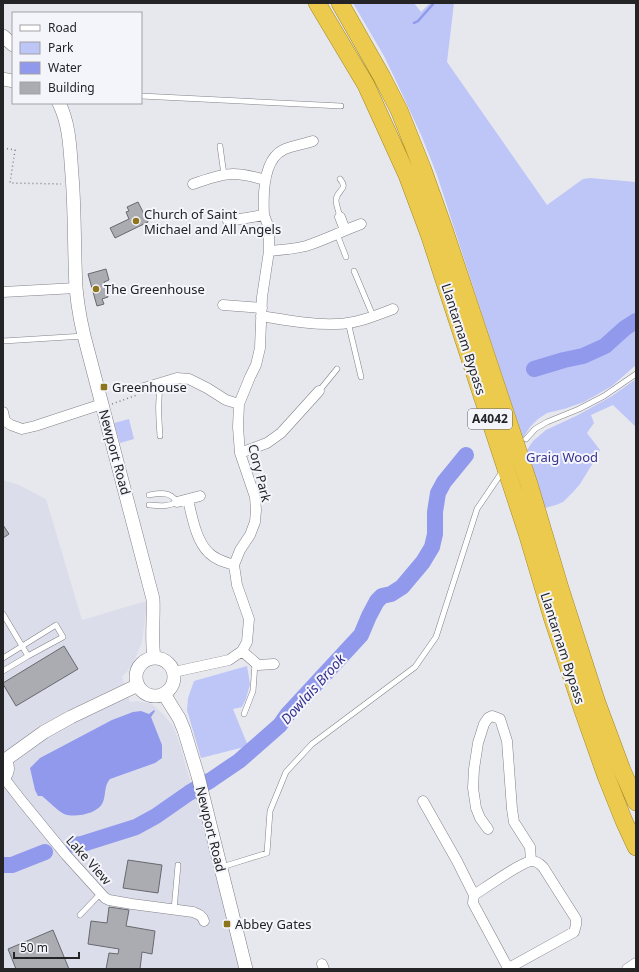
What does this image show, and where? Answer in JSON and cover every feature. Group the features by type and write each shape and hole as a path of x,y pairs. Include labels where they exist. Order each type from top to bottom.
{"highway":[{"name":"Llantarnam Bypass","path":"317,3 366,85 407,175 452,300 582,708 606,776 636,847"},
{"name":"Llantarnam Bypass","path":"340,3 399,110 423,170 529,484 560,588 597,703 622,770 636,802"}],"street":[{"path":"3,36 12,44"},
{"name":"Newport Road","path":"59,104 67,127 70,148 74,201 76,288 84,336 153,599 154,614 152,648 154,658"},
{"name":"Cory Park","path":"234,565 240,550 250,535 255,522 256,510 255,497 240,453 238,427 239,404 256,365 260,348 262,297 269,251 269,228 264,215 263,202 265,180 274,157 282,150 313,141"},
{"path":"193,184 232,174 265,180"},
{"path":"228,221 264,215"},
{"path":"340,217 341,232"},
{"path":"269,251 290,250 306,246 361,224"},
{"path":"3,292 76,288"},
{"path":"223,305 262,312 293,322 337,324 359,321 393,309"},
{"path":"144,388 177,378 189,379 226,400 239,404"},
{"path":"240,453 260,446 273,439 288,426 318,391"},
{"path":"3,412 5,421 22,429 103,406"},
{"path":"178,502 200,496"},
{"path":"174,672 229,660 242,651 247,642 249,619 237,585 234,565 220,560 208,553 200,540 195,527 188,500"},
{"path":"242,651 258,665 274,664"},
{"path":"154,658 161,658 167,661 174,672 174,682 172,687 164,694 158,696 152,696 141,691 136,679 136,673 143,662 154,658"},
{"path":"3,778 8,769 4,759 44,732 71,717 138,686"},
{"name":"Newport Road","path":"164,694 179,718 184,730 198,776 246,969"},
{"path":"488,829 480,818 476,808 474,769 478,742 484,724 488,718 492,716 500,719 507,741 514,822 530,847 531,861"},
{"name":"Lake View","path":"3,778 66,855 109,900 193,912 203,917 204,921"},
{"path":"423,801 457,861 474,895 474,903 508,969 574,932 576,929 576,919 543,867 535,861 522,865 474,895"},
{"path":"627,969 636,962"}],"lane":[{"path":"142,96 341,106"},
{"path":"220,146 224,175"},
{"path":"340,179 344,186 336,200 340,217"},
{"path":"341,232 346,257"},
{"path":"354,271 373,316"},
{"path":"348,322 361,377"},
{"path":"3,341 84,336"},
{"path":"318,391 337,370"},
{"path":"526,439 535,429 604,396 636,374"},
{"path":"160,436 159,390 161,383"},
{"path":"221,867 267,853 270,811 286,772 312,744 415,667 428,649 436,637 477,509 500,475"},
{"path":"149,495 167,494 174,497 178,502 167,506 149,505"},
{"path":"3,614 28,656"},
{"path":"3,658 56,625 63,637 28,656 3,672"},
{"path":"244,714 253,691 255,663"},
{"path":"174,910 178,865"},
{"path":"80,915 101,893"}],"path":[{"path":"3,148 15,150 10,183 73,184"},
{"path":"103,406 141,393 144,388"}],"shaded area":[{"path":"3,480 19,485 46,499 82,620 146,601 142,642 132,666 122,677 130,702 137,701 152,704 173,726 201,817 240,969 3,969"}],"green space":[{"path":"353,3 414,3 421,12 430,3 454,3 447,62 547,205 583,179 590,178 636,182 636,365 612,386 584,402 547,413 530,427 523,438 437,175 422,137 384,56"},
{"name":"Graig Wood","path":"636,379 636,427 613,405 591,415 594,423 587,433 600,450 596,460 580,484 563,502 545,508 527,450 533,441 546,430 578,415 612,396"},
{"path":"129,419 134,439 120,443 114,423"},
{"path":"247,666 250,684 246,699 242,707 233,709 248,746 201,758 187,710 188,698 194,681"}],"water":[{"path":"154,710 155,711 151,717 162,745 162,758 155,763 110,779 107,784 103,802 96,810 86,814 74,816 64,814 42,796 38,796 35,790 30,768 40,758 112,720 133,712 141,711 149,714"}],"building":[{"name":"Church of Saint Michael and All Angels","path":"138,202 148,222 115,238 110,228 129,219 126,212 129,211 127,207"},
{"path":"106,269 109,280 104,282 108,297 102,299 104,304 97,306 88,274"},
{"path":"3,525 9,534 3,538"},
{"path":"64,646 78,669 16,706 3,683"},
{"path":"128,860 162,865 158,893 123,888"},
{"path":"109,907 129,910 126,926 155,931 152,954 142,952 140,969 106,969 109,953 118,954 119,949 88,944 91,921 107,923"},
{"path":"53,930 69,969 16,969 8,949"}],"waterway":[{"path":"414,23 418,21 434,3"},
{"name":"Dowlais Brook","path":"534,369 583,356 605,346 625,328 636,321"},
{"name":"Dowlais Brook","path":"74,845 82,844 136,827 156,816 239,761 280,725 287,715 361,635 377,601 382,596 391,594 402,587 423,562 432,547 435,534 435,512 438,493 444,482 466,455"},
{"name":"Dowlais Brook","path":"3,865 12,865 45,852"}],"place":[{"name":"Church of Saint Michael and All Angels","path":"136,221"},
{"name":"The Greenhouse","path":"96,289"},
{"name":"Greenhouse","path":"104,387"},
{"name":"Abbey Gates","path":"227,924"}]}
